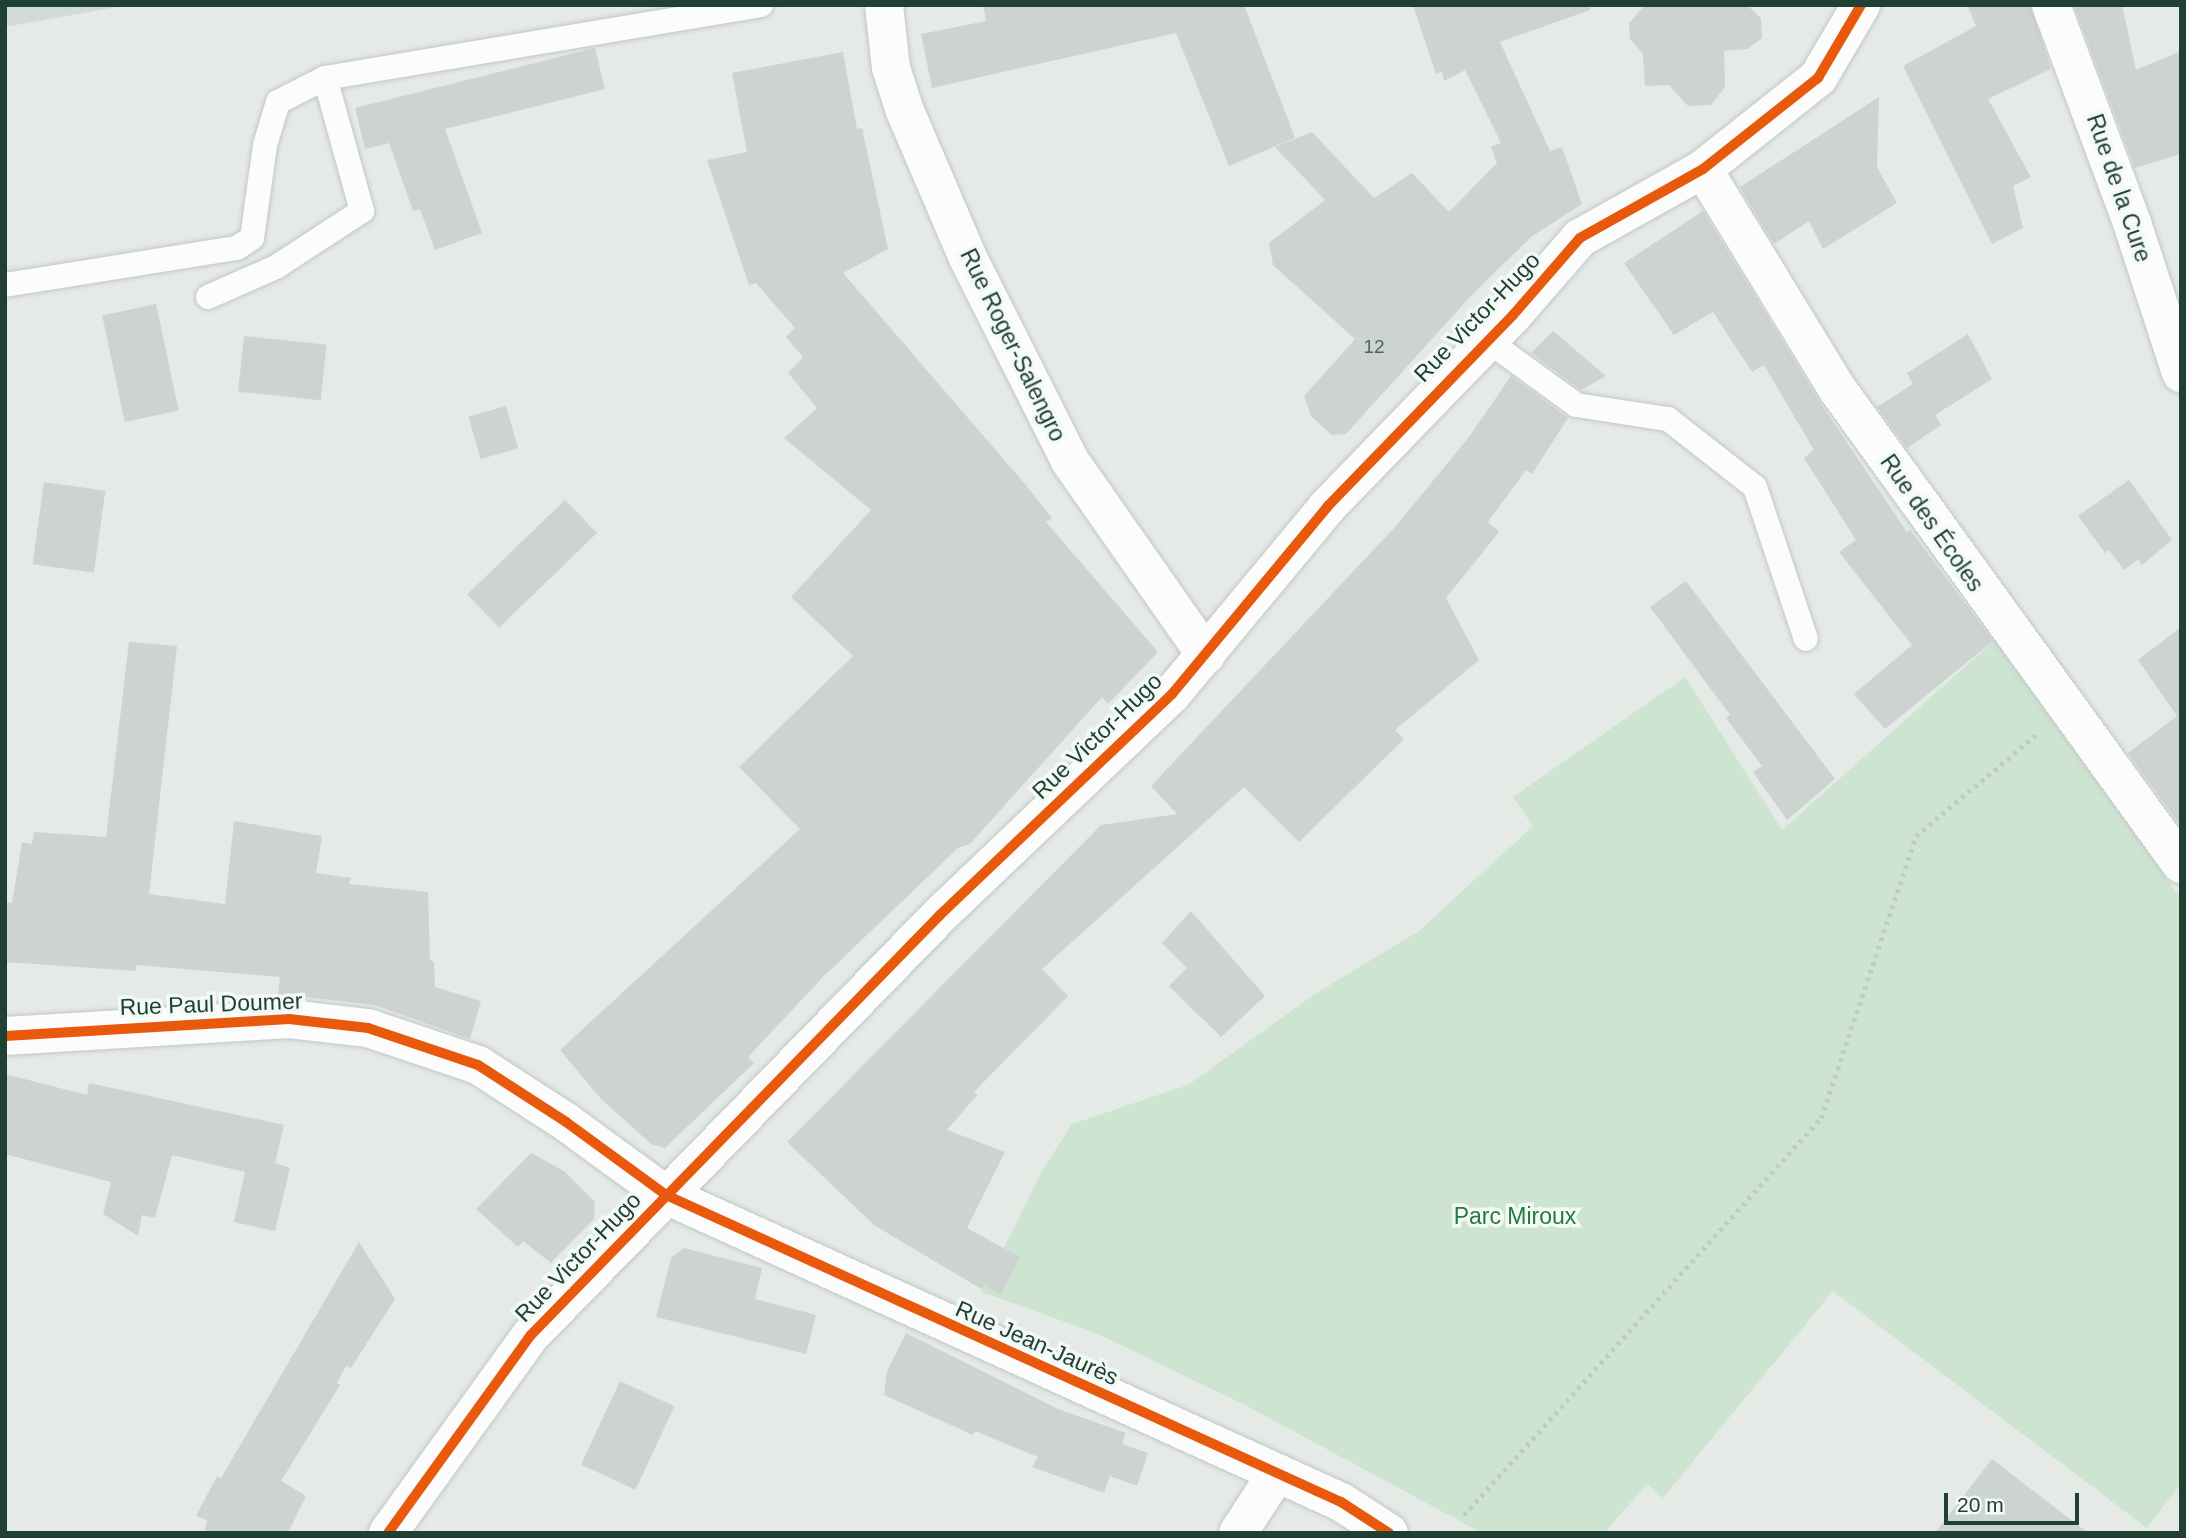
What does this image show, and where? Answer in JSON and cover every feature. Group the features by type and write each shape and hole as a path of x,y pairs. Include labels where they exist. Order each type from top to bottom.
{"street":[{"name":"Rue Roger-Salengro","path":"884,5 891,68 905,111 968,258 1070,461 1206,655"},
{"name":"Rue Victor-Hugo","path":"388,1533 530,1336 940,915 1172,694 1327,507 1487,340 1580,238 1703,169 1818,78 1861,5"},
{"name":"Rue de la Cure","path":"2051,5 2132,223 2181,373"},
{"name":"Rue des Écoles","path":"1703,169 1838,390 2181,864"},
{"name":"Rue Paul Doumer","path":"5,1036 289,1019 368,1028 478,1065 566,1122 666,1195"},
{"name":"Rue Jean-Jaurès","path":"666,1195 1341,1502 1389,1533"},
{"path":"1238,1533 1277,1473"}],"lane":[{"path":"5,285 237,248 252,238 265,145 278,102 325,78 761,5"},
{"path":"208,297 276,267 362,211 325,78"},
{"path":"1487,340 1576,405 1668,419 1755,487 1806,639"}],"path":[{"path":"1464,1515 1821,1118 1916,836 2067,708"}],"shaded area":[{"path":"5,5 128,5 5,27"}],"green space":[{"name":"Parc Miroux","path":"1995,640 2181,899 2181,1484 2147,1528 1833,1291 1663,1498 1647,1484 1604,1533 1482,1533 1245,1405 1098,1334 982,1292 1042,1171 1072,1124 1188,1085 1315,994 1419,931 1533,826 1513,797 1685,677 1782,830"}],"building":[{"path":"983,5 1244,5 1295,138 1229,166 1176,33 932,88 921,34 986,21"},
{"path":"1413,5 1589,5 1590,10 1500,42 1550,151 1562,147 1582,204 1531,237 1469,298 1346,434 1332,435 1311,416 1304,396 1355,339 1273,265 1269,243 1325,200 1275,147 1312,132 1374,198 1412,173 1449,212 1497,163 1491,147 1501,143 1465,70 1444,81 1442,71 1436,74"},
{"path":"1645,5 1747,5 1761,18 1762,38 1748,49 1724,51 1725,87 1711,105 1688,106 1669,85 1645,86 1643,54 1630,39 1629,23"},
{"path":"1967,5 2030,5 2051,69 1988,99 2031,177 2013,186 2023,228 1992,244 1903,66 1976,26"},
{"path":"2074,5 2122,5 2136,70 2181,51 2181,154 2135,168"},
{"path":"595,48 605,89 445,129 482,233 435,250 420,209 413,211 389,143 365,149 355,108"},
{"path":"843,52 857,129 862,128 888,249 843,273 1025,484 1052,518 1046,522 1158,652 1108,704 1102,697 970,844 958,848 824,976 748,1057 754,1063 665,1148 651,1144 601,1099 560,1050 800,829 739,767 853,656 791,597 871,510 784,438 817,408 788,373 803,357 786,337 795,328 756,283 749,285 707,160 747,152 732,73"},
{"path":"1879,97 1877,167 1897,203 1823,249 1809,221 1774,244 1740,187"},
{"path":"1703,211 1819,401 1907,532 1910,530 1993,641 1885,729 1854,694 1912,645 1839,552 1856,540 1804,458 1814,450 1764,365 1752,372 1713,312 1674,335 1624,263"},
{"path":"156,304 179,411 125,422 102,315"},
{"path":"1553,331 1606,376 1581,390 1531,353"},
{"path":"1968,334 1992,379 1935,415 1941,425 1907,448 1877,407 1913,384 1907,373"},
{"path":"244,336 327,345 321,400 238,392"},
{"path":"1511,376 1568,418 1532,474 1526,470 1488,522 1499,532 1446,598 1479,660 1395,730 1404,739 1299,842 1244,787 1042,969 1068,996 974,1092 978,1094 947,1130 1005,1152 967,1228 1020,1257 1001,1294 984,1286 983,1290 874,1225 787,1142 1101,825 1177,814 1151,786 1395,527 1469,437"},
{"path":"506,406 518,448 481,459 469,417"},
{"path":"2129,480 2172,540 2142,565 2138,559 2124,570 2109,550 2105,553 2078,516"},
{"path":"44,482 105,491 94,573 32,564"},
{"path":"565,500 597,533 499,628 467,594"},
{"path":"1686,581 1835,779 1787,820 1753,772 1762,766 1726,718 1730,715 1650,607"},
{"path":"2181,627 2181,826 2128,753 2177,716 2138,660"},
{"path":"129,642 177,646 149,894 225,904 234,821 322,836 316,873 351,878 349,884 428,892 430,960 434,962 435,987 481,1001 470,1039 375,1005 278,994 280,977 136,965 136,971 5,962 5,902 12,903 22,842 32,844 34,832 106,837"},
{"path":"1191,911 1265,996 1221,1037 1169,986 1187,968 1162,943"},
{"path":"5,1074 87,1095 89,1083 284,1125 275,1163 290,1168 275,1231 234,1222 245,1172 172,1155 155,1218 142,1215 138,1236 103,1214 111,1182 5,1154"},
{"path":"531,1153 564,1171 595,1202 594,1219 551,1263 523,1241 518,1247 476,1209"},
{"path":"359,1242 395,1299 351,1368 346,1366 337,1383 340,1385 281,1481 306,1496 288,1533 204,1533 207,1520 196,1516 217,1476 221,1478"},
{"path":"684,1248 762,1268 755,1299 816,1315 806,1354 656,1317 671,1258"},
{"path":"906,1333 1058,1409 1126,1433 1122,1444 1148,1453 1137,1486 1110,1476 1104,1493 1032,1467 1038,1457 975,1431 973,1435 884,1395 887,1371"},
{"path":"620,1381 674,1406 635,1490 581,1464"},
{"path":"1992,1459 2088,1533 1935,1533"}],"cycle path":[{"path":"388,1533 530,1336 940,915 1172,694 1327,507 1513,315 1580,238 1703,169 1818,78 1861,5"},
{"path":"5,1036 289,1019 368,1028 478,1065 566,1122 666,1195 1341,1502 1389,1533"}]}
